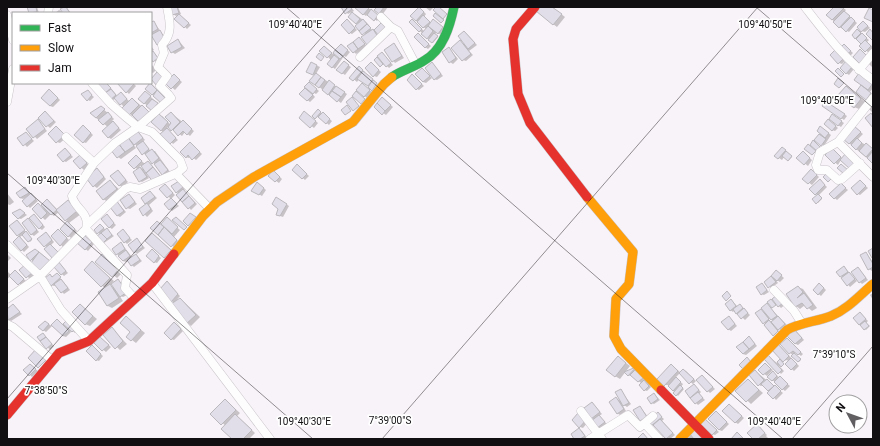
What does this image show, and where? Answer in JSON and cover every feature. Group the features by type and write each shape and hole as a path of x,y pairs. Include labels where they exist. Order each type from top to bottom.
{"street":[{"path":"135,299 125,288 127,275 87,227 86,215 74,201 72,196 94,163 115,143 138,127 171,98 160,86 167,76 158,67 164,53 162,45 169,38 171,28 167,7"},
{"path":"9,410 52,360 66,349 89,341 152,283 210,209 229,192 353,122 384,84 395,75 430,56 441,44 451,22 454,7"},
{"path":"535,7 516,30 513,39 520,103 530,123 595,207 632,250 629,284 616,299 617,308 612,332 614,339 694,425 709,439"},
{"path":"804,7 839,51 859,70 873,80"},
{"path":"7,15 12,36"},
{"path":"381,17 391,28 398,31 416,64"},
{"path":"360,57 391,28"},
{"path":"859,70 873,53"},
{"path":"7,102 12,74"},
{"path":"7,299 40,276 125,189 130,187 140,189 177,173 183,168 180,160 152,132 138,127 111,104 93,84"},
{"path":"860,163 840,180 835,178 827,170 817,169 816,163 820,152 838,142 873,98"},
{"path":"66,137 94,163"},
{"path":"838,142 873,177"},
{"path":"177,173 178,176 210,209"},
{"path":"7,245 40,276 61,310 89,341"},
{"path":"152,283 270,439"},
{"path":"680,439 776,341 792,327 801,322 824,318 837,313 873,284"},
{"path":"774,290 794,311 801,322"},
{"path":"7,324 13,327 52,360"},
{"path":"581,411 600,436"},
{"path":"590,439 600,436 628,415 640,427 653,416"},
{"path":"645,424 658,439"}],"building":[{"path":"27,7 36,7 37,12 29,12"},
{"path":"66,7 69,12 62,12 60,9"},
{"path":"170,7 177,7 179,13 172,15"},
{"path":"341,7 350,7 352,9 345,14"},
{"path":"354,7 367,7 369,8 363,15"},
{"path":"377,7 384,7 379,14 374,10"},
{"path":"419,7 424,12 416,21 410,16"},
{"path":"436,7 439,7 447,14 443,19 433,10"},
{"path":"540,7 552,7 562,14 553,25 536,11"},
{"path":"834,7 844,8 832,20 826,15"},
{"path":"869,8 873,10 873,22 864,18"},
{"path":"371,9 378,15 374,21 367,15"},
{"path":"844,11 850,16 839,28 833,22"},
{"path":"352,12 360,19 356,24 348,17"},
{"path":"435,13 444,20 441,23 433,16"},
{"path":"179,14 189,23 184,28 174,19"},
{"path":"423,15 430,22 423,28 417,22"},
{"path":"851,17 855,21 846,32 841,27"},
{"path":"347,19 355,28 349,34 341,25"},
{"path":"363,19 367,24 359,31 355,26"},
{"path":"412,19 422,29 419,32 409,22"},
{"path":"433,19 443,27 438,34 428,26"},
{"path":"154,21 158,29 152,32 152,22"},
{"path":"863,21 868,26 861,32 857,27"},
{"path":"381,23 387,29 379,36 374,30"},
{"path":"367,24 371,28 362,35 359,31"},
{"path":"428,26 433,31 427,39 421,34"},
{"path":"373,29 378,37 367,45 361,37"},
{"path":"857,29 861,33 855,39 852,35"},
{"path":"870,29 873,33 873,41 866,34"},
{"path":"160,30 166,41 157,45 152,34"},
{"path":"464,31 475,43 468,49 458,36"},
{"path":"418,33 429,44 425,48 414,37"},
{"path":"434,33 438,36 432,43 428,40"},
{"path":"862,33 867,38 861,44 856,39"},
{"path":"359,37 365,44 358,49 353,42"},
{"path":"178,39 182,47 171,53 167,46"},
{"path":"460,40 471,54 462,61 451,48"},
{"path":"865,40 871,46 865,52 859,46"},
{"path":"353,42 358,49 353,53 347,46"},
{"path":"394,43 402,56 392,62 384,50"},
{"path":"341,44 348,50 343,56 335,50"},
{"path":"844,44 851,51 846,55 840,48"},
{"path":"324,46 332,53 327,58 319,51"},
{"path":"449,47 456,58 449,63 442,52"},
{"path":"860,49 867,56 860,64 853,57"},
{"path":"335,50 343,56 340,59 333,53"},
{"path":"835,50 843,59 838,64 830,55"},
{"path":"152,52 158,58 153,62 152,60"},
{"path":"382,52 391,63 386,67 377,56"},
{"path":"319,53 324,57 321,61 316,57"},
{"path":"334,55 339,59 332,68 327,64"},
{"path":"377,57 383,64 380,67 374,60"},
{"path":"344,61 349,65 342,74 336,70"},
{"path":"846,61 852,67 846,74 840,68"},
{"path":"311,62 317,65 313,75 306,72"},
{"path":"371,62 379,70 373,77 365,68"},
{"path":"432,62 441,74 434,80 425,68"},
{"path":"359,66 363,70 353,81 349,78"},
{"path":"422,68 430,76 423,82 415,74"},
{"path":"838,68 844,74 841,77 835,71"},
{"path":"363,71 373,79 368,86 357,79"},
{"path":"157,72 164,78 157,86 152,80 152,78"},
{"path":"316,73 321,77 315,85 309,81"},
{"path":"859,73 873,83 868,90 854,80"},
{"path":"174,74 180,80 171,89 165,83"},
{"path":"412,74 422,84 416,90 407,80"},
{"path":"321,77 325,80 319,88 315,85"},
{"path":"838,78 844,83 839,88 834,84"},
{"path":"329,80 335,85 328,95 322,90"},
{"path":"373,80 377,83 372,91 368,87"},
{"path":"309,82 317,89 313,94 304,87"},
{"path":"362,83 370,90 364,97 356,90"},
{"path":"107,84 111,88 104,94 96,85"},
{"path":"118,84 134,84 126,93"},
{"path":"151,84 157,90 152,95 145,89"},
{"path":"861,85 871,93 866,100 856,92"},
{"path":"336,86 345,92 341,97 332,91"},
{"path":"846,86 861,99 854,108 838,95"},
{"path":"305,88 313,95 307,101 299,94"},
{"path":"49,89 58,98 50,106 41,98"},
{"path":"111,89 116,95 109,101 104,94"},
{"path":"88,90 92,95 87,101 81,94"},
{"path":"157,90 165,98 161,103 153,96"},
{"path":"145,91 151,96 144,104 138,99"},
{"path":"332,91 341,97 337,102 329,95"},
{"path":"356,91 365,99 361,104 352,96"},
{"path":"121,92 127,99 120,105 114,98"},
{"path":"352,97 359,106 353,111 346,102"},
{"path":"382,97 391,105 385,111 377,103"},
{"path":"132,98 139,105 129,115 122,108"},
{"path":"152,99 158,103 152,111 146,106"},
{"path":"825,101 845,114 841,119 822,106"},
{"path":"377,103 385,111 382,115 374,107"},
{"path":"142,105 149,112 139,122 132,115"},
{"path":"347,105 351,111 345,115 341,110"},
{"path":"101,106 105,109 96,118 90,113"},
{"path":"318,109 321,112 315,119 312,116"},
{"path":"45,111 54,121 46,127 38,118"},
{"path":"304,111 316,121 310,128 299,118"},
{"path":"108,112 112,117 103,125 98,120"},
{"path":"171,112 180,122 171,131 168,127 171,123 165,117"},
{"path":"323,112 330,119 326,124 318,117"},
{"path":"871,113 873,116 873,128 865,118"},
{"path":"159,114 168,122 161,131 151,122"},
{"path":"832,114 842,121 838,126 829,119"},
{"path":"38,119 45,129 33,138 26,129"},
{"path":"828,119 836,126 832,131 824,124"},
{"path":"183,120 192,129 187,135 183,131 178,136 173,130"},
{"path":"113,121 119,128 108,138 102,131"},
{"path":"83,125 91,133 83,143 74,135"},
{"path":"56,126 65,135 56,143 48,134"},
{"path":"820,126 829,133 825,138 817,131"},
{"path":"854,126 861,132 849,144 843,139"},
{"path":"167,128 176,138 170,144 160,134"},
{"path":"136,129 143,138 134,145 127,136"},
{"path":"26,132 32,139 23,146 17,138"},
{"path":"819,134 826,139 821,146 814,140"},
{"path":"127,136 134,146 125,152 118,143"},
{"path":"857,138 862,143 856,150 851,145"},
{"path":"813,140 820,147 817,151 810,145"},
{"path":"143,141 149,149 142,155 136,146"},
{"path":"190,142 200,152 192,160 188,155 186,158 180,152"},
{"path":"118,143 125,152 117,158 110,149"},
{"path":"866,143 873,149 866,157 859,151"},
{"path":"808,144 816,151 812,155 804,149"},
{"path":"782,147 786,150 778,159 774,156"},
{"path":"65,148 71,155 63,162 57,155"},
{"path":"832,148 841,157 834,164 825,155"},
{"path":"152,149 159,158 152,164 145,154"},
{"path":"786,151 792,156 788,161 782,156"},
{"path":"803,151 810,158 804,165 796,158"},
{"path":"873,151 873,164 867,158"},
{"path":"846,153 856,162 850,169 840,160"},
{"path":"80,155 87,163 80,169 73,161"},
{"path":"136,155 142,161 134,169 128,163"},
{"path":"160,160 168,170 162,175 154,164"},
{"path":"148,161 153,167 146,173 141,166"},
{"path":"297,164 307,174 302,179 292,170"},
{"path":"841,164 848,170 844,174 837,168"},
{"path":"140,167 147,177 139,182 133,172"},
{"path":"153,167 161,177 154,183 146,173"},
{"path":"97,168 104,177 93,187 86,178"},
{"path":"811,169 817,175 808,184 802,179"},
{"path":"118,170 126,180 119,186 110,176"},
{"path":"273,170 280,177 275,182 268,176"},
{"path":"827,173 832,178 828,182 823,177"},
{"path":"820,179 825,185 815,195 809,189"},
{"path":"110,180 117,189 103,200 96,191"},
{"path":"860,180 866,186 857,195 851,188"},
{"path":"179,181 183,187 176,193 171,186"},
{"path":"257,182 264,188 259,195 251,191"},
{"path":"841,183 846,188 834,199 829,194"},
{"path":"165,184 173,193 167,198 159,189"},
{"path":"25,187 29,193 20,198 16,193"},
{"path":"183,189 189,196 182,202 176,195"},
{"path":"150,191 155,197 145,204 141,198"},
{"path":"31,193 36,199 27,207 22,201"},
{"path":"129,194 135,202 126,209 120,200"},
{"path":"818,194 822,198 816,204 812,199"},
{"path":"189,196 195,203 188,209 182,202"},
{"path":"276,197 287,204 280,216 276,215 278,209 272,204"},
{"path":"171,198 177,204 169,210 164,204"},
{"path":"47,199 57,210 51,215 41,205"},
{"path":"68,200 77,211 65,221 56,210"},
{"path":"116,200 124,211 117,216 109,206"},
{"path":"38,203 47,213 41,219 32,209"},
{"path":"147,203 151,209 143,216 139,209"},
{"path":"20,209 25,213 18,219 12,213"},
{"path":"190,213 196,217 188,226 183,221"},
{"path":"34,214 43,225 39,229 29,218"},
{"path":"107,214 114,223 109,228 101,219"},
{"path":"167,217 178,227 172,234 161,224"},
{"path":"176,217 187,227 184,230 172,220"},
{"path":"28,218 37,230 31,235 22,223"},
{"path":"17,220 25,230 17,236 9,226"},
{"path":"67,221 75,229 68,237 60,229"},
{"path":"157,221 164,227 158,235 150,228"},
{"path":"100,224 104,228 97,234 94,230"},
{"path":"164,227 177,240 171,247 158,235"},
{"path":"107,228 112,235 107,239 101,233"},
{"path":"58,229 67,238 60,246 51,236"},
{"path":"123,229 130,238 124,243 117,234"},
{"path":"26,231 32,239 28,242 22,235"},
{"path":"46,232 52,240 44,247 37,239"},
{"path":"101,233 107,239 103,243 97,236"},
{"path":"152,233 171,250 164,258 145,241"},
{"path":"83,234 92,242 85,250 76,242"},
{"path":"19,236 27,245 21,251 13,242"},
{"path":"137,238 143,247 134,253 128,245"},
{"path":"121,242 125,249 116,255 112,249"},
{"path":"50,244 59,253 53,259 44,249"},
{"path":"873,248 873,258 872,258 868,251"},
{"path":"35,249 39,252 30,261 26,255"},
{"path":"152,249 159,256 154,263 146,256"},
{"path":"126,250 130,256 123,261 118,256"},
{"path":"39,252 50,261 39,271 31,263"},
{"path":"866,252 873,264 873,267 868,270 860,255"},
{"path":"102,254 119,269 112,277 95,262"},
{"path":"136,254 140,260 131,266 127,260"},
{"path":"58,261 66,271 61,275 53,266"},
{"path":"92,261 110,278 101,287 84,270"},
{"path":"26,264 33,272 26,278 19,270"},
{"path":"844,266 848,272 840,277 836,272"},
{"path":"858,267 866,278 859,283 851,272"},
{"path":"15,270 24,279 18,285 9,276"},
{"path":"776,270 782,275 777,281 771,276"},
{"path":"849,272 855,279 847,286 841,278"},
{"path":"57,273 61,277 51,286 45,278 50,274 52,277"},
{"path":"771,276 776,282 768,288 764,282"},
{"path":"61,279 68,288 61,293 54,284"},
{"path":"118,279 127,292 120,297 111,284"},
{"path":"167,281 178,294 171,302 160,289"},
{"path":"762,283 767,290 761,295 756,287"},
{"path":"819,283 824,288 818,295 813,290"},
{"path":"110,284 119,298 107,306 98,292"},
{"path":"798,286 803,292 797,298 804,293 813,305 807,309 802,303 795,307 786,294"},
{"path":"727,291 731,296 726,301 722,296"},
{"path":"778,294 784,302 778,307 772,299"},
{"path":"180,298 196,315 186,324 171,304"},
{"path":"731,299 736,306 730,311 725,304"},
{"path":"771,299 776,305 772,308 767,302"},
{"path":"767,303 777,316 771,320 761,308"},
{"path":"13,304 20,312 8,320 7,309"},
{"path":"80,304 93,316 85,325 72,312"},
{"path":"740,304 743,308 736,314 733,309"},
{"path":"744,308 748,313 741,319 737,314"},
{"path":"761,309 769,319 763,324 755,313"},
{"path":"860,312 866,319 859,325 853,318"},
{"path":"126,316 141,330 131,341 126,337 130,332 120,323"},
{"path":"729,316 735,324 728,330 721,322"},
{"path":"778,316 785,324 778,330 771,322"},
{"path":"57,319 69,331 63,336 51,325"},
{"path":"67,320 76,328 72,332 63,324"},
{"path":"769,320 778,331 773,336 764,325"},
{"path":"45,321 49,324 43,331 38,327"},
{"path":"865,321 869,326 864,330 860,325"},
{"path":"174,322 181,329 171,340 164,333"},
{"path":"112,327 123,341 115,349 103,335"},
{"path":"793,328 802,338 795,344 786,335"},
{"path":"43,333 46,337 40,341 37,337"},
{"path":"749,336 755,344 749,349 743,342"},
{"path":"46,337 52,344 46,349 40,341"},
{"path":"100,337 109,345 102,351 94,343"},
{"path":"787,338 801,352 798,355 793,351 789,354 780,344"},
{"path":"743,342 749,349 743,354 736,347"},
{"path":"777,343 789,356 783,362 771,349"},
{"path":"92,345 101,354 96,361 86,351"},
{"path":"36,349 47,359 38,368 28,358"},
{"path":"794,353 801,359 798,362 791,356"},
{"path":"768,355 782,370 778,374 764,359"},
{"path":"618,356 626,363 615,377 606,370"},
{"path":"747,357 751,362 743,369 739,365"},
{"path":"791,358 797,364 791,370 785,364"},
{"path":"780,359 784,364 781,367 777,362"},
{"path":"765,363 771,369 763,375 758,370"},
{"path":"30,364 36,369 29,376 23,370"},
{"path":"671,364 678,371 664,386 657,379"},
{"path":"636,367 628,376 624,372"},
{"path":"683,369 694,379 689,384 679,373"},
{"path":"635,370 643,378 638,382 630,375"},
{"path":"755,370 764,380 758,386 749,375"},
{"path":"773,371 777,376 772,381 767,377"},
{"path":"702,375 713,387 707,392 696,380"},
{"path":"780,376 788,384 782,390 774,382"},
{"path":"676,377 681,382 673,391 668,386"},
{"path":"748,379 759,390 746,402 735,391"},
{"path":"767,379 774,386 768,391 761,384"},
{"path":"644,380 649,386 644,391 639,385"},
{"path":"694,384 699,390 690,398 685,391"},
{"path":"680,385 683,388 676,396 673,393"},
{"path":"775,385 781,391 773,399 767,393"},
{"path":"621,389 629,403 623,406 615,392"},
{"path":"698,392 703,398 695,404 690,398"},
{"path":"654,393 658,399 651,404 647,398"},
{"path":"616,397 624,409 617,414 609,402"},
{"path":"225,399 236,410 221,425 210,414"},
{"path":"592,402 600,412 591,419 584,408"},
{"path":"729,404 742,416 735,423 722,411"},
{"path":"640,406 647,417 640,421 633,410"},
{"path":"716,411 727,422 719,430 708,419"},
{"path":"658,412 662,417 651,426 647,422"},
{"path":"578,413 586,420 579,428 572,420"},
{"path":"235,414 252,430 243,439 232,439 221,429"},
{"path":"599,415 605,422 597,428 591,421"},
{"path":"660,419 673,433 666,439 653,425"},
{"path":"705,419 717,430 712,435 700,424"},
{"path":"757,424 765,433 758,439 753,439 747,433"},
{"path":"579,428 585,436 580,439 574,439 571,434"},
{"path":"695,428 703,439 694,439 689,433"},
{"path":"737,432 743,438 731,439"},
{"path":"643,433 648,439 637,439"}],"traffic: fast":[{"path":"392,77 421,62 437,50 445,37 454,7"}],"traffic: slow":[{"path":"174,254 203,216 217,202 254,177 353,122 384,84 392,77"},
{"path":"587,197 633,252 629,284 616,299 614,336 621,349 661,390"},
{"path":"680,439 787,330 837,313 848,306 873,284"}],"traffic: jam":[{"path":"535,7 516,29 513,39 518,94 530,123 587,197"},
{"path":"7,415 59,353 89,341 152,283 174,254"},
{"path":"661,390 709,439"}]}
